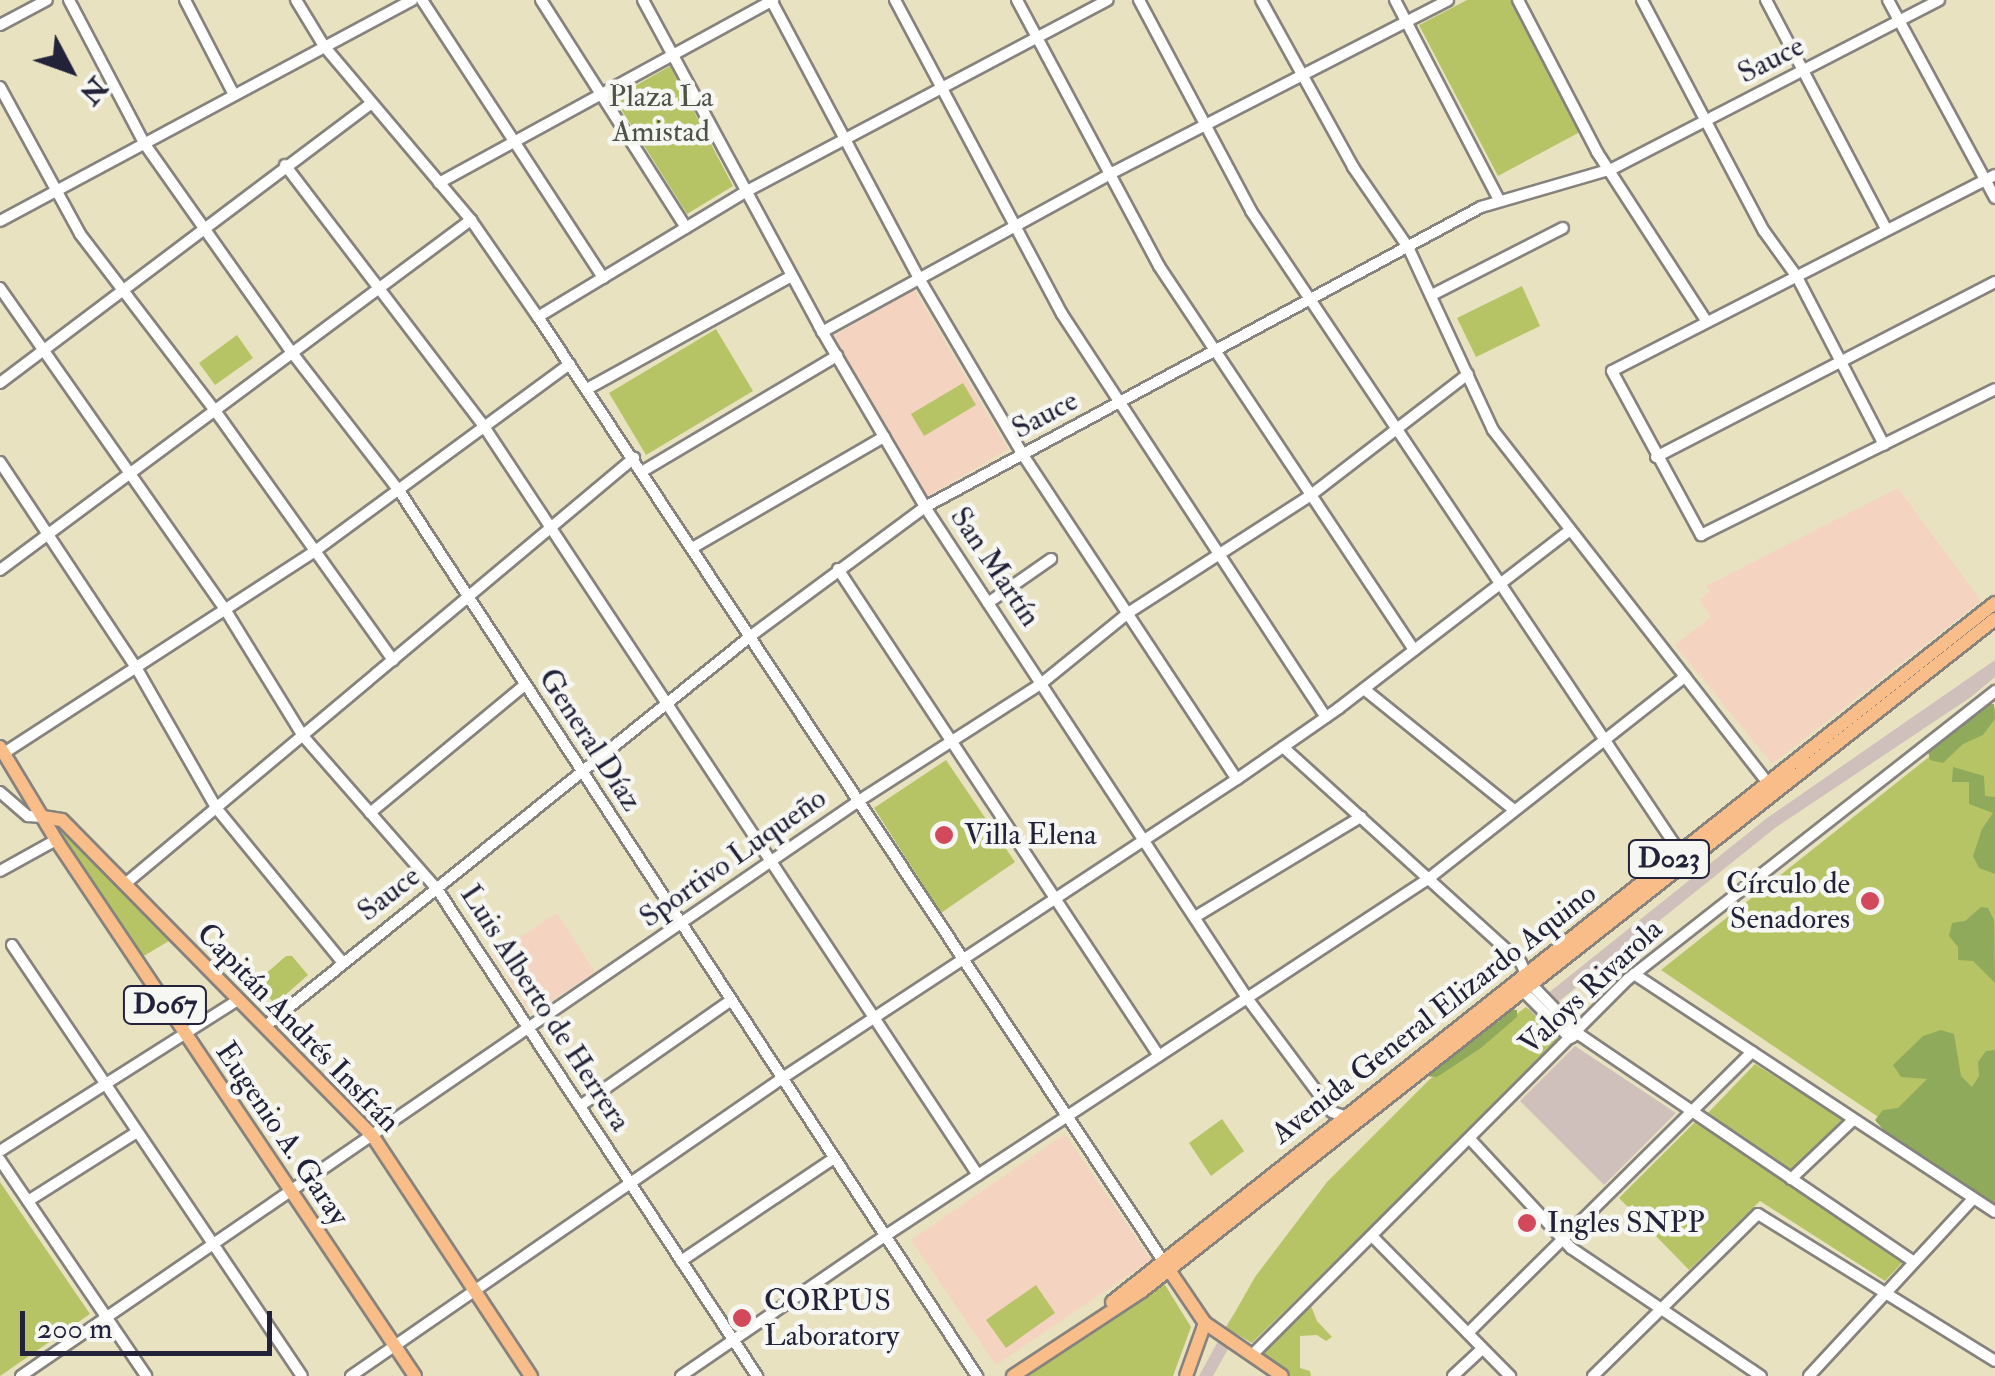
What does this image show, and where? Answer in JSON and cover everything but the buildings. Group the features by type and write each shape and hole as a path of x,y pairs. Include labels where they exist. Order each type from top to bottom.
{"main road":[{"name":"Avenida General Elizardo Aquino","path":"1013,1376 1166,1265 1527,981 1995,603"},
{"name":"Avenida General Elizardo Aquino","path":"1527,981 1680,852 1995,619"},
{"name":"Capitán Andrés Insfrán","path":"2,750 43,817 62,820 372,1135 531,1376"},
{"name":"Eugenio A. Garay","path":"43,817 415,1376"},
{"path":"1166,1265 1204,1323 1282,1376"},
{"path":"1186,1376 1204,1323"}],"street":[{"path":"0,25 47,0"},
{"name":"General Díaz","path":"69,0 144,142 201,227 400,492 978,1376"},
{"path":"185,0 233,93"},
{"path":"296,0 324,46 470,220 538,317 645,473 1166,1265"},
{"path":"0,221 412,0"},
{"path":"422,0 603,278"},
{"path":"541,0 686,228"},
{"name":"San Martín","path":"643,0 822,332 925,507 1247,998 1332,1112 1352,1118"},
{"path":"439,183 772,0 920,280 1023,455 1238,779"},
{"path":"895,0 1016,229 1119,403 1326,717"},
{"path":"1017,0 1158,266 1414,650"},
{"path":"538,317 746,192 1036,34 1108,0"},
{"path":"1139,0 1251,211 1498,586 1680,852"},
{"path":"1261,0 1353,166 1408,247 1493,430 1771,787"},
{"path":"1395,0 1499,200"},
{"path":"822,332 1016,229 1110,174 1448,0"},
{"path":"1518,0 1597,152 1612,169 1707,322"},
{"path":"1642,0 1764,231 1798,276 1884,445"},
{"path":"1766,0 1886,230"},
{"path":"1888,0 1990,177 1995,198"},
{"name":"Sauce","path":"267,1025 752,635 925,507 1499,200 1612,169 1939,0"},
{"path":"0,86 80,234 216,412 393,660"},
{"path":"0,384 123,286 371,103"},
{"path":"285,165 485,428 978,1175"},
{"path":"1990,177 1612,371 1696,532 1710,532 1995,389"},
{"path":"0,570 49,538 470,220"},
{"path":"1432,295 1563,228"},
{"path":"587,389 792,276"},
{"path":"1656,458 1995,282"},
{"name":"Luis Alberto de Herrera","path":"0,288 226,611 303,736 437,889 757,1376"},
{"path":"645,473 837,356"},
{"path":"2,750 226,611 400,492 570,364"},
{"name":"Sportivo Luqueño","path":"20,1376 529,1026 771,865 860,800 1042,682 1128,613 1311,495 1468,374"},
{"path":"694,547 884,437"},
{"path":"124,884 634,458"},
{"path":"0,462 137,669 217,809 343,962"},
{"path":"351,1376 782,1078 1238,779 1364,689 1569,531"},
{"path":"988,603 1050,559"},
{"path":"838,569 1158,1056"},
{"path":"681,1376 885,1236 1428,879 1685,677"},
{"path":"370,813 525,686"},
{"path":"1364,689 1514,810"},
{"name":"Valoys Rivarola","path":"1252,1355 1634,974 1995,690"},
{"path":"1283,747 1428,879 1576,1034 1914,1261"},
{"path":"0,792 28,816 43,817"},
{"path":"1195,917 1362,817"},
{"path":"0,871 56,840"},
{"path":"12,946 302,1376"},
{"path":"1634,974 1995,1212"},
{"path":"0,1151 238,1000"},
{"path":"580,1106 730,1000"},
{"path":"1468,1332 1752,1052"},
{"path":"1791,1179 1852,1120"},
{"path":"28,1201 137,1132"},
{"path":"1470,1139 1564,1240 1761,1376"},
{"path":"681,1261 834,1158"},
{"path":"0,1160 146,1376"},
{"path":"1809,1376 1973,1199"},
{"path":"1593,1376 1754,1216 1762,1214 1995,1361"},
{"path":"1372,1236 1510,1376"},
{"path":"1453,1376 1482,1348"}],"shaded area":[{"path":"914,289 1008,449 925,498 832,337"},
{"path":"1898,488 1981,601 1772,764 1675,645 1711,617 1700,600 1710,591 1706,586"},
{"path":"1995,660 1995,677 1971,697 1775,828 1432,1103 1238,1331 1213,1376 1199,1376 1228,1323 1281,1247 1422,1094 1767,818"},
{"path":"557,913 595,972 531,1014 493,955"},
{"path":"1575,1046 1676,1113 1604,1185 1520,1101"},
{"path":"1065,1134 1151,1260 996,1365 911,1240"}],"green space":[{"path":"1467,0 1511,0 1580,132 1498,176 1419,25"},
{"name":"Plaza La Amistad","path":"670,66 733,186 687,214 614,98"},
{"path":"1522,286 1540,326 1476,357 1457,318"},
{"path":"716,329 753,391 646,455 609,393"},
{"path":"237,335 253,358 215,385 199,363"},
{"path":"963,383 976,405 924,436 911,414"},
{"path":"1987,704 1994,704 1995,719 1983,735 1963,744 1943,763 1930,760 1927,747"},
{"name":"Círculo de Senadores","path":"1995,708 1995,1196 1661,970"},
{"name":"Villa Elena","path":"946,760 1015,862 941,913 874,808"},
{"path":"1953,767 1984,776 1985,796 1995,797 1995,874 1979,868 1973,856 1982,829 1993,813 1969,804 1969,782 1952,782"},
{"path":"66,832 169,941 142,957 61,836"},
{"path":"1981,907 1988,908 1994,920 1995,983 1973,961 1958,960 1958,947 1949,936 1952,923 1965,921"},
{"path":"286,956 292,956 308,975 275,1004 255,983"},
{"path":"1526,1007 1560,1040 1252,1343 1226,1328 1255,1277 1327,1182 1430,1079"},
{"path":"1511,1010 1517,1010 1517,1017 1481,1048 1437,1077 1423,1076 1473,1035 1483,1034 1487,1022 1498,1022"},
{"path":"1941,1030 1954,1034 1961,1076 1972,1087 1979,1076 1978,1062 1986,1051 1995,1050 1995,1207 1893,1141 1875,1120 1883,1110 1898,1108 1927,1079 1901,1077 1893,1065 1923,1036"},
{"path":"1755,1064 1843,1119 1792,1170 1708,1113"},
{"path":"1222,1119 1244,1151 1211,1176 1189,1143"},
{"path":"1695,1122 1902,1263 1885,1281 1760,1201 1689,1270 1619,1198"},
{"path":"0,1182 90,1314 0,1376"},
{"path":"1162,1280 1191,1327 1173,1376 1028,1376"},
{"path":"1036,1285 1055,1313 1006,1348 986,1320"},
{"path":"1309,1301 1317,1321 1332,1337 1326,1341 1317,1335 1300,1336 1300,1368 1310,1371 1311,1376 1281,1376 1259,1353 1297,1321"}],"place":[{"name":"Villa Elena","path":"944,835"},
{"name":"Círculo de Senadores","path":"1870,901"},
{"name":"Ingles SNPP","path":"1527,1223"},
{"name":"CORPUS Laboratory","path":"742,1318"}]}
